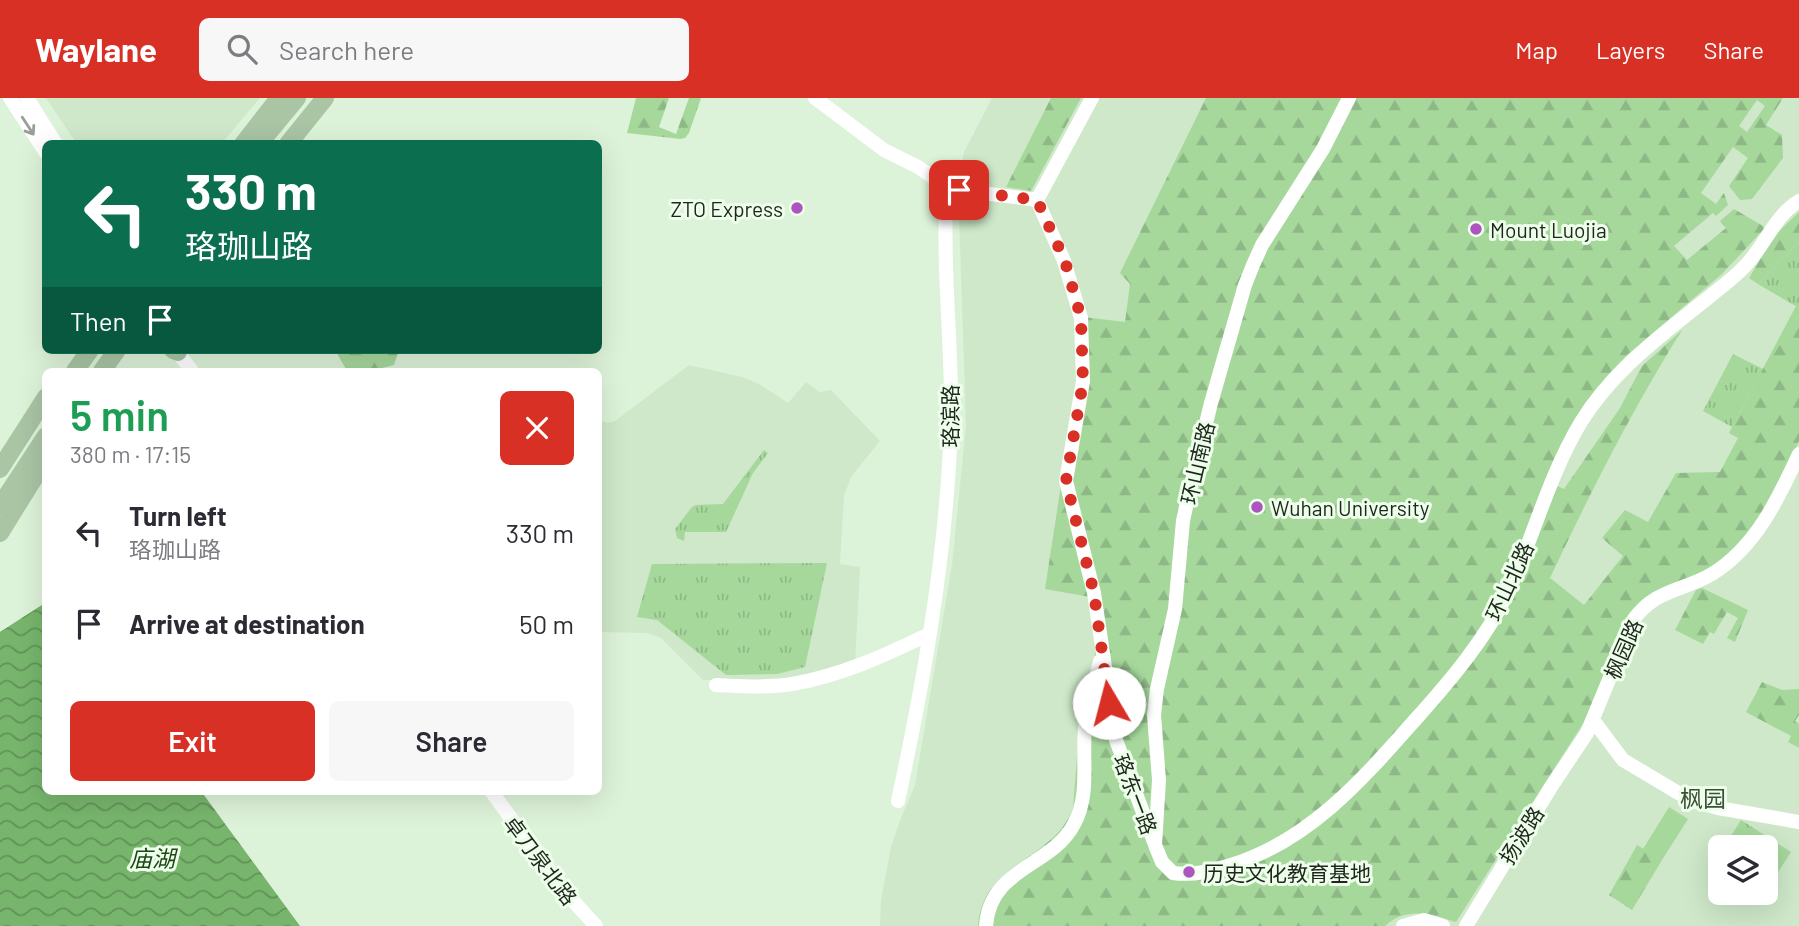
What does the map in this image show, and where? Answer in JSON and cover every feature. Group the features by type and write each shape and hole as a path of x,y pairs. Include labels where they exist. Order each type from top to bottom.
{"main road":[{"path":"257,136 279,98"},
{"path":"257,136 297,98"},
{"path":"276,140 309,98"},
{"path":"291,140 325,98"},
{"path":"93,368 108,358"},
{"path":"0,469 42,403"},
{"path":"0,485 42,421"},
{"path":"0,506 42,442"},
{"path":"0,533 42,465"}],"street":[{"path":"10,98 42,147"},
{"path":"27,98 53,140"},
{"path":"815,98 884,150 918,167 947,187 1037,200 1092,98"},
{"name":"环山南路","path":"1157,850 1159,780 1154,715 1175,609 1183,521 1202,438 1253,265 1262,245 1323,149 1349,98"},
{"name":"珞滨路","path":"898,801 913,732 941,562 950,446 944,234 947,187"},
{"name":"珞东一路","path":"1037,200 1065,261 1081,318 1083,382 1066,481 1094,593 1116,740 1157,850"},
{"name":"环山北路","path":"1157,850 1168,870 1178,874 1219,869 1244,861 1294,835 1326,812 1358,783 1444,687 1494,617 1508,593 1570,443 1602,393 1631,360 1747,265 1789,209 1799,201"},
{"path":"181,354 197,368"},
{"name":"枫园路","path":"1586,733 1638,613 1657,597 1714,573 1745,547 1772,509 1799,454"},
{"path":"716,685 768,686 801,682 862,664 929,634"},
{"path":"986,926 989,909 1003,884 1062,841 1076,822 1083,793 1085,729 1102,651"},
{"path":"1586,733 1605,736 1618,755 1631,767 1699,803 1799,822"},
{"name":"扬波路","path":"1466,926 1586,733"},
{"name":"卓刀泉北路","path":"494,795 565,892 596,926"},
{"name":"卓刀泉北路","path":"502,795 596,926"},
{"path":"1403,926 1424,920 1443,926"}],"shaded area":[{"path":"46,98 260,98 225,140 74,140"},
{"name":"Wuhan University","path":"992,98 1799,98 1799,926 880,926 881,900 891,847 915,785 952,565 966,425 958,184 964,152"},
{"path":"689,365 742,377 759,384 788,403 806,382 820,392 831,390 880,441 851,477 844,496 840,564 860,567 855,664 778,680 703,680 661,638 648,633 602,632 602,421 607,423 615,421"}],"green space":[{"path":"636,98 669,98 659,127 676,134 689,98 701,98 689,133 680,139 627,133"},
{"path":"1051,98 1081,98 1031,191 1006,187"},
{"name":"Wuhan University","path":"1206,98 1783,98 1766,125 1782,135 1783,158 1752,199 1740,200 1729,186 1748,158 1733,147 1701,193 1716,204 1724,193 1728,205 1716,216 1713,213 1674,246 1687,260 1726,228 1720,221 1734,209 1764,229 1722,274 1627,355 1606,377 1577,418 1547,481 1564,489 1620,408 1642,366 1682,330 1612,452 1550,578 1584,605 1623,556 1602,538 1625,510 1648,522 1676,473 1720,472 1738,438 1729,433 1796,306 1799,308 1799,441 1768,507 1754,528 1714,569 1664,589 1618,646 1584,722 1456,922 1437,916 1410,914 1385,926 978,926 982,905 992,888 1005,874 1051,839 1064,825 1073,808 1079,731 1096,650 1090,597 1045,589 1077,381 1075,316 1125,322 1130,284 1120,273","holes":["1757,100 1765,106 1747,132 1739,126"]},
{"path":"1799,212 1799,242 1758,284 1749,278 1775,235"},
{"path":"1799,242 1799,308 1758,284"},
{"path":"337,354 398,354 394,365 382,368 345,368"},
{"path":"1733,354 1763,369 1732,427 1703,411"},
{"path":"764,450 768,453 753,473 726,532 685,532 684,541 677,538 675,529 692,507 723,504"},
{"path":"827,563 805,667 777,674 726,675 657,620 637,617 652,564"},
{"path":"1702,588 1748,610 1735,642 1727,638 1738,618 1727,612 1714,634 1710,632 1703,644 1675,630 1696,590"},
{"path":"1762,682 1782,690 1799,689 1799,715 1795,721 1799,724 1799,748 1788,742 1791,736 1746,712"},
{"path":"1669,807 1688,819 1662,860 1643,849"},
{"path":"1741,820 1764,835 1732,835"},
{"path":"1745,829 1754,835 1741,835"},
{"path":"1778,844 1791,852 1778,872"},
{"path":"1637,845 1662,860 1632,910 1609,895"}],"water":[{"name":"庙湖","path":"42,605 42,795 204,795 300,926 0,926 0,632"}],"place":[{"name":"ZTO Express","path":"797,208"},
{"name":"Mount Luojia","path":"1476,229"},
{"name":"Wuhan University","path":"1257,507"},
{"name":"历史文化教育基地","path":"1189,872"}],"district":[{"name":"枫园","path":"1703,798"}],"route":[{"path":"959,190 1037,200 1065,261 1081,318 1084,368 1066,481 1094,593 1109,703"}]}
